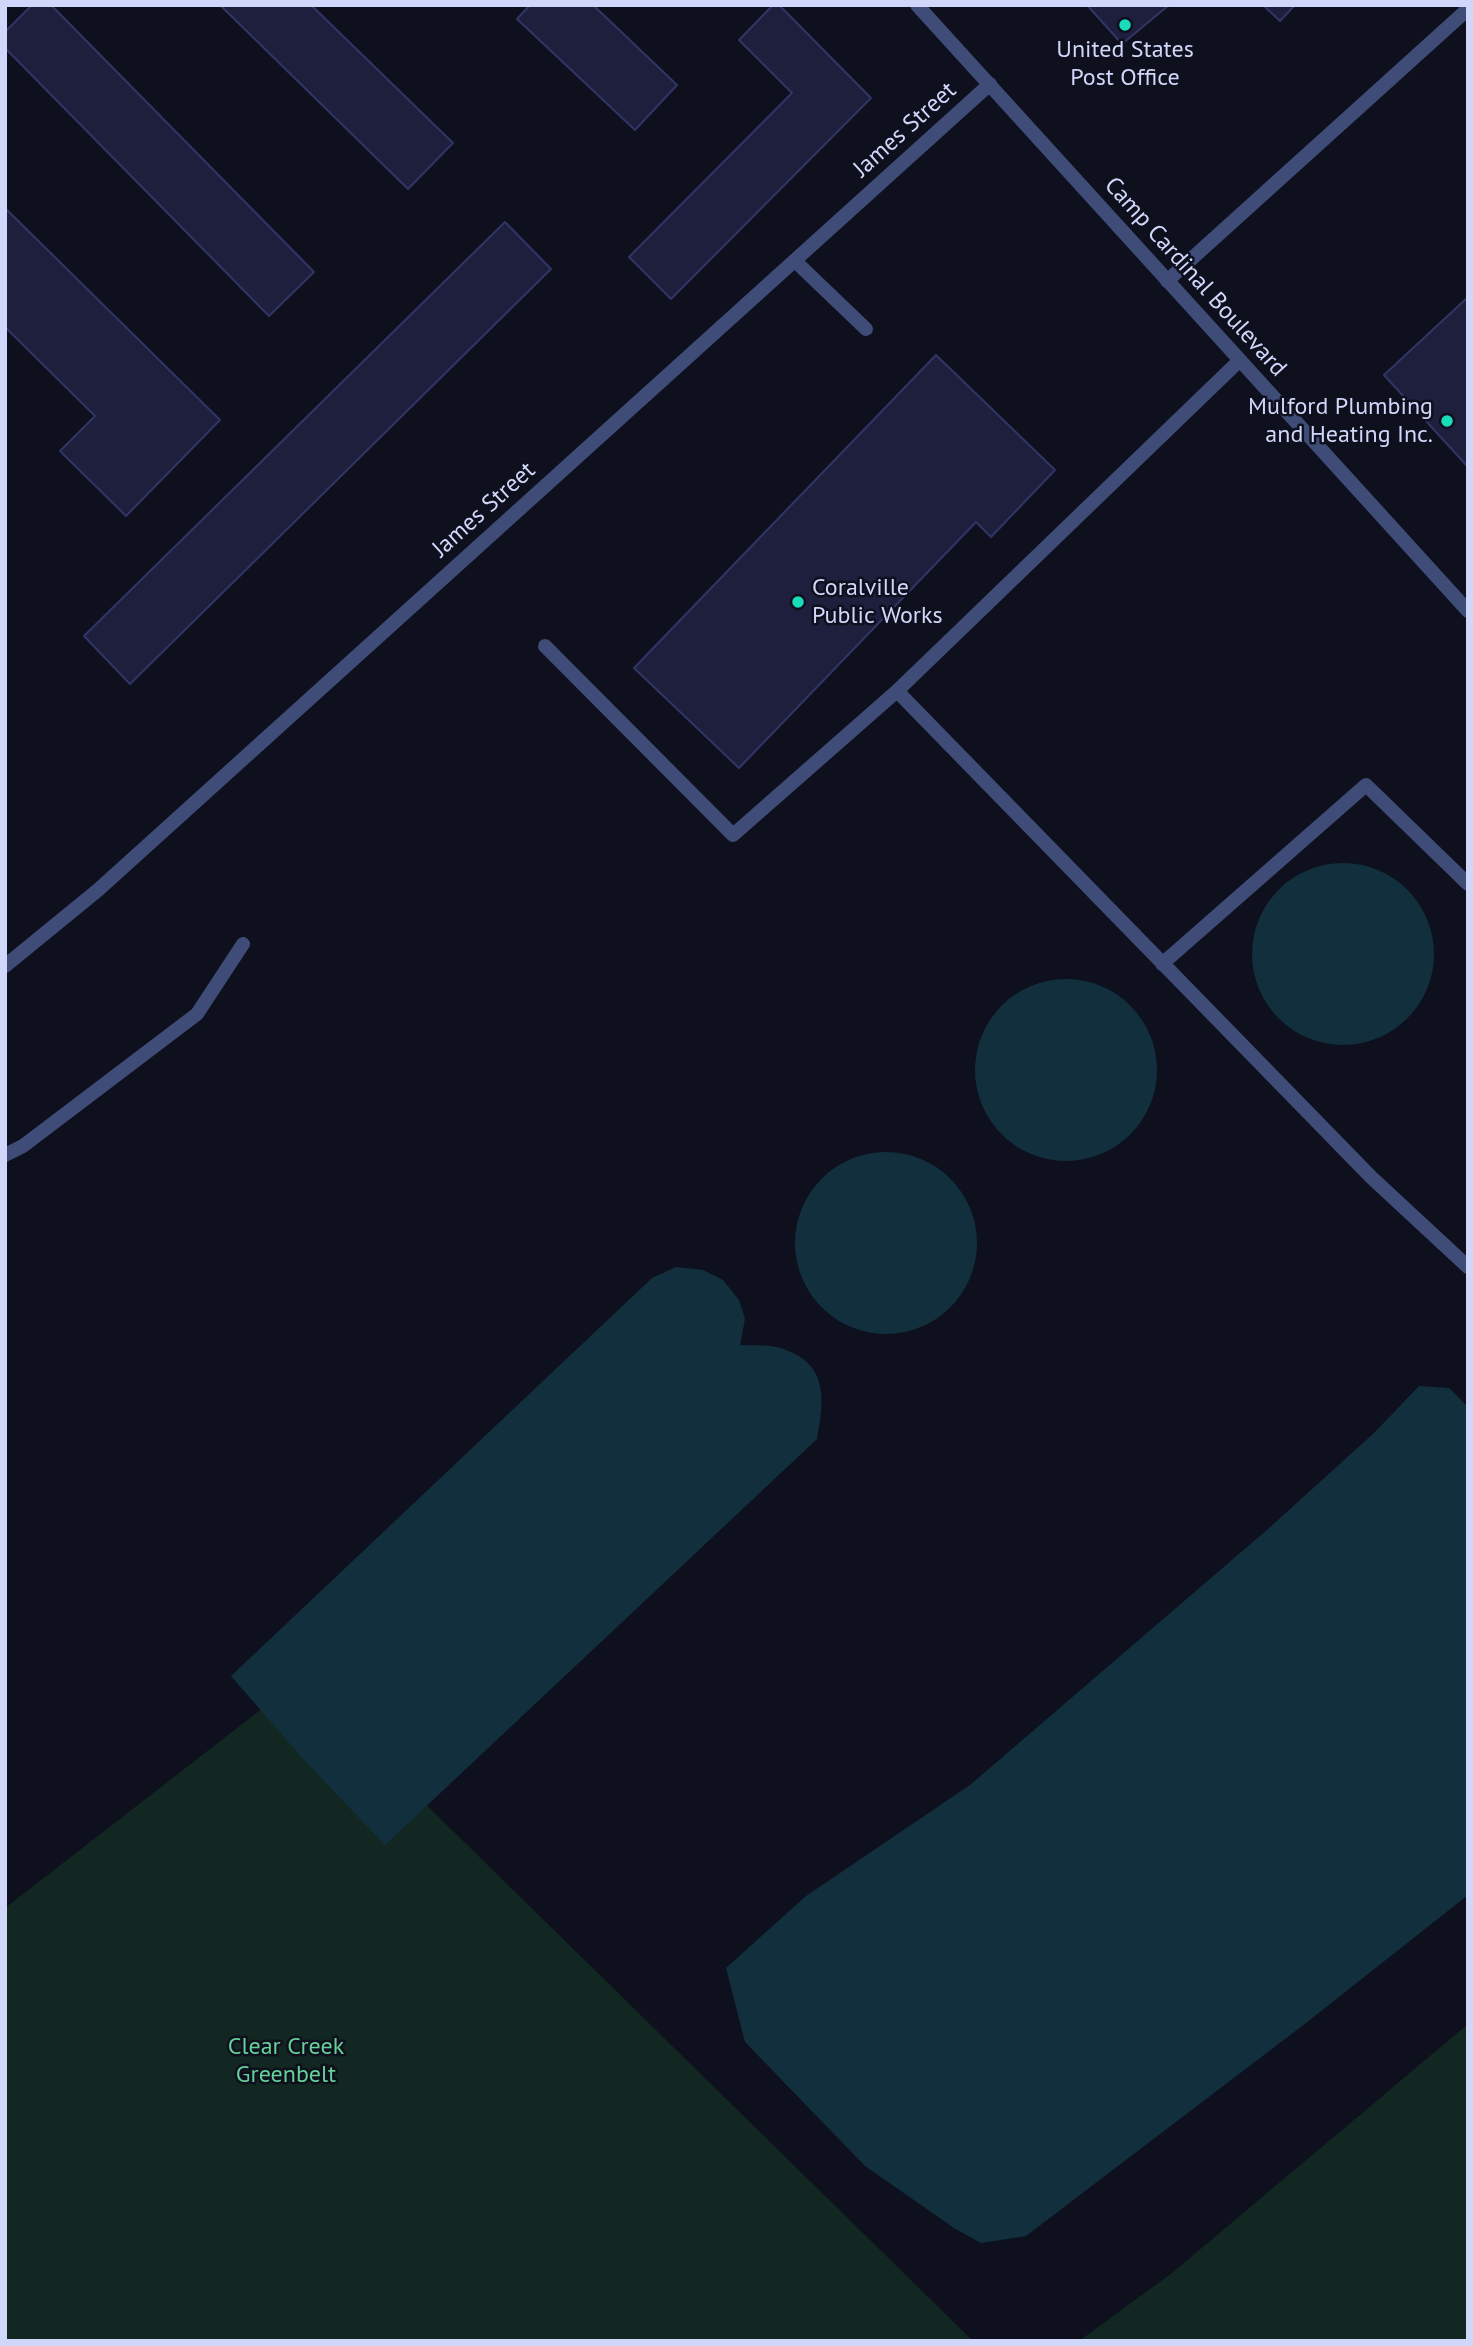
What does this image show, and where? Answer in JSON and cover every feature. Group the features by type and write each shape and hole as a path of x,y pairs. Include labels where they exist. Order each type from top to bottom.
{"street":[{"name":"Camp Cardinal Boulevard","path":"917,5 1468,611"},
{"path":"1167,281 1468,9"},
{"name":"James Street","path":"6,964 98,890 990,84"},
{"path":"794,261 866,329"},
{"path":"545,646 733,835 897,691 1239,361"},
{"path":"897,691 1371,1177 1468,1267"},
{"path":"1162,964 1366,785 1468,884"},
{"path":"5,1155 23,1146 197,1014 243,944"}],"green space":[{"name":"Clear Creek Greenbelt","path":"299,1680 973,2341 5,2341 5,1908"},
{"path":"1468,2024 1468,2341 1079,2341 1172,2273"}],"water":[{"path":"1343,863 1378,870 1394,878 1407,890 1419,903 1427,919 1434,954 1427,989 1419,1005 1407,1018 1394,1030 1378,1038 1343,1045 1308,1038 1292,1030 1279,1018 1267,1005 1259,989 1252,954 1259,919 1267,903 1279,890 1292,878 1308,870"},
{"path":"1066,979 1101,986 1131,1005 1150,1035 1157,1070 1150,1105 1131,1135 1101,1154 1066,1161 1031,1154 1001,1135 982,1105 975,1070 982,1035 1001,1005 1031,986"},
{"path":"886,1152 904,1153 921,1159 951,1178 970,1208 976,1225 976,1261 970,1278 951,1308 921,1327 904,1333 886,1334 868,1333 851,1327 821,1308 802,1278 796,1261 795,1243 796,1225 802,1208 821,1178 851,1159 868,1153"},
{"path":"676,1267 703,1270 723,1280 739,1300 745,1319 740,1345 775,1347 796,1354 807,1362 820,1383 821,1409 817,1439 385,1845 304,1760 231,1676 652,1278"},
{"path":"1419,1386 1449,1388 1468,1407 1468,1895 1306,2023 1026,2236 981,2243 954,2228 865,2166 745,2042 726,1968 806,1896 970,1785 1268,1529 1375,1432"}],"building":[{"path":"32,5 51,5 314,272 269,316 5,48 5,32"},
{"path":"220,5 311,5 453,143 408,189"},
{"path":"530,5 593,5 677,85 635,130 517,19"},
{"path":"773,5 779,5 871,98 671,299 629,257 792,93 739,40"},
{"name":"United States Post Office","path":"1087,5 1169,5 1122,44"},
{"path":"1263,5 1295,5 1280,21"},
{"path":"5,208 220,420 126,516 60,451 95,416 5,327"},
{"path":"505,222 551,269 130,684 84,636"},
{"name":"Mulford Plumbing and Heating Inc.","path":"1468,297 1468,467 1384,375"},
{"name":"Coralville Public Works","path":"936,355 1055,470 991,537 976,522 739,768 634,668"}],"place":[{"name":"United States Post Office","path":"1125,25"},
{"name":"Mulford Plumbing and Heating Inc.","path":"1447,421"},
{"name":"Coralville Public Works","path":"798,602"}]}
